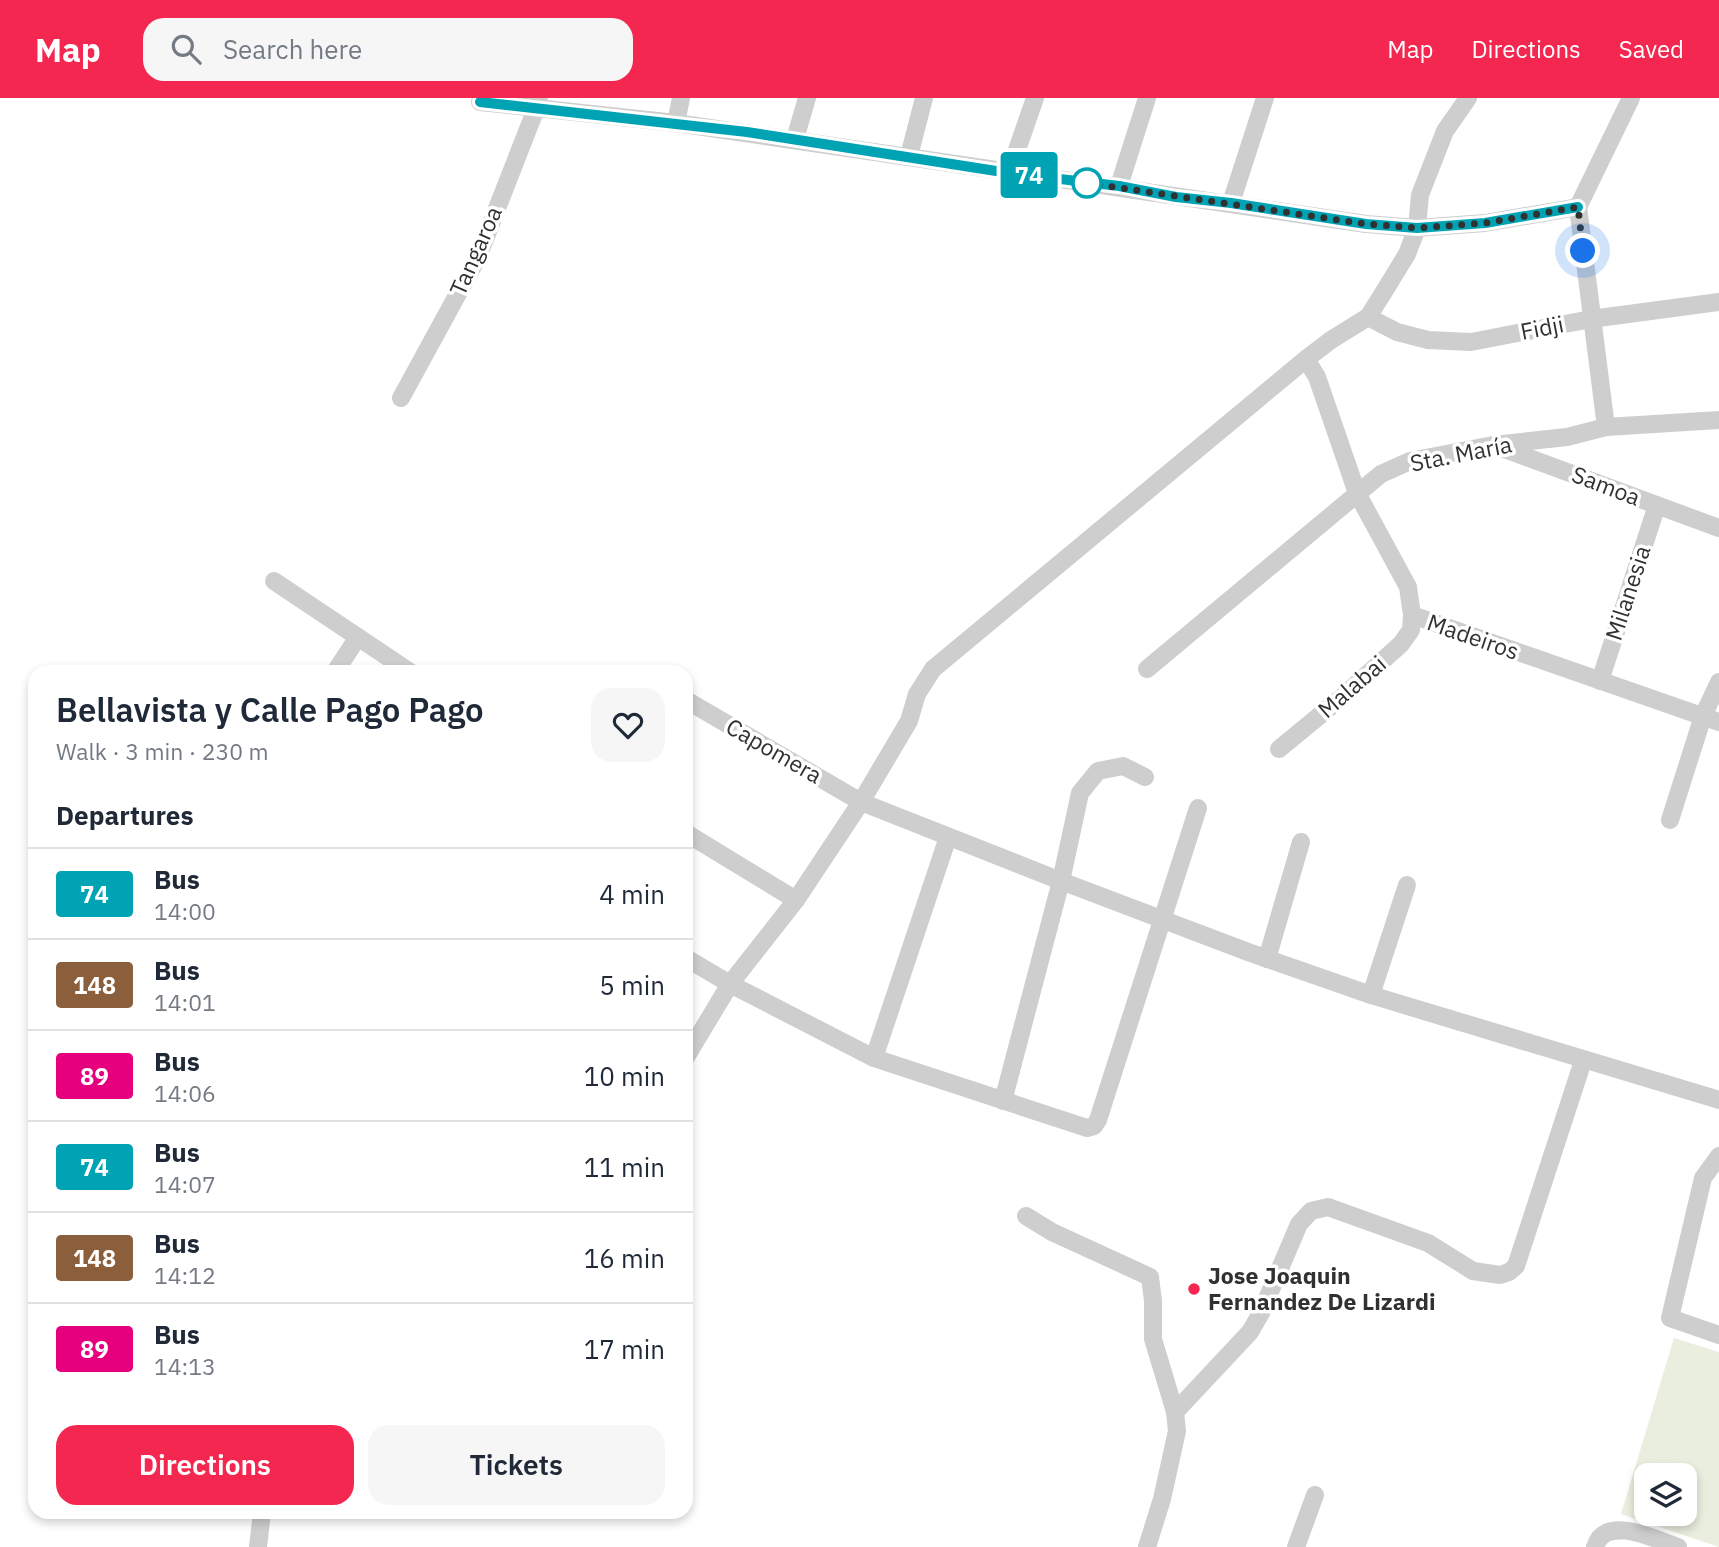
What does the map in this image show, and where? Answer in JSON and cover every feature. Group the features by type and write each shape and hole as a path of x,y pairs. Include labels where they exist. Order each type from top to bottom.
{"street":[{"path":"676,123 681,98"},
{"path":"795,139 807,98"},
{"path":"909,156 924,98"},
{"path":"1009,173 1035,98"},
{"path":"1119,186 1147,98"},
{"path":"1231,203 1265,98"},
{"path":"693,1045 730,984 796,900 861,802 909,720 917,694 933,669 1306,359 1368,317 1407,254 1417,228 1420,195 1446,131 1468,98"},
{"path":"1606,427 1578,207 1630,98"},
{"path":"480,102 538,103 1366,224 1417,228 1485,223 1578,207"},
{"name":"Tangaroa","path":"401,398 478,257 538,103"},
{"name":"Fidji","path":"1368,317 1398,332 1427,340 1471,342 1591,319 1719,302"},
{"name":"Madeiros","path":"1306,359 1317,377 1357,494 1408,586 1412,615 1711,719"},
{"name":"Sta. María","path":"1147,669 1381,474 1410,461 1493,445 1567,437 1606,427 1719,420"},
{"name":"Samoa","path":"1493,445 1719,528"},
{"name":"Milanesia","path":"1600,681 1657,505"},
{"path":"274,581 400,665"},
{"name":"Malabai","path":"1279,749 1401,644 1411,630 1412,615"},
{"path":"340,665 358,637"},
{"path":"1670,820 1711,719 1719,681"},
{"name":"Capomera","path":"693,704 861,802 1061,881 1371,995 1719,1100"},
{"path":"1003,1101 1061,881 1080,793 1098,771 1123,766 1145,777"},
{"path":"693,962 874,1058 1087,1128 1094,1126 1198,808"},
{"path":"874,1058 948,836"},
{"path":"693,837 796,900"},
{"path":"1268,959 1301,842"},
{"path":"1371,995 1407,885"},
{"path":"1175,1412 1250,1332 1261,1313 1298,1224 1311,1211 1328,1207 1428,1243 1479,1273 1500,1275 1516,1266 1583,1061"},
{"path":"1719,1156 1703,1178 1670,1318 1719,1335"},
{"path":"1026,1216 1052,1232 1150,1277 1153,1339 1175,1412 1177,1431 1147,1547"},
{"path":"1296,1547 1315,1495"},
{"path":"258,1547 261,1519"},
{"path":"1596,1543 1607,1531 1618,1528 1678,1547"}],"green space":[{"path":"1674,1338 1719,1352 1719,1547 1657,1526 1697,1526 1697,1463 1636,1463"},
{"path":"1634,1471 1634,1518 1621,1514"}],"bus line":[{"name":"74","path":"480,102 747,132 1366,224 1417,228 1485,223 1578,207"}],"place":[{"name":"Jose Joaquin Fernandez De Lizardi","path":"1194,1289"}],"route":[{"path":"1087,183 1366,224 1417,228 1485,223 1578,207 1583,251"}]}
